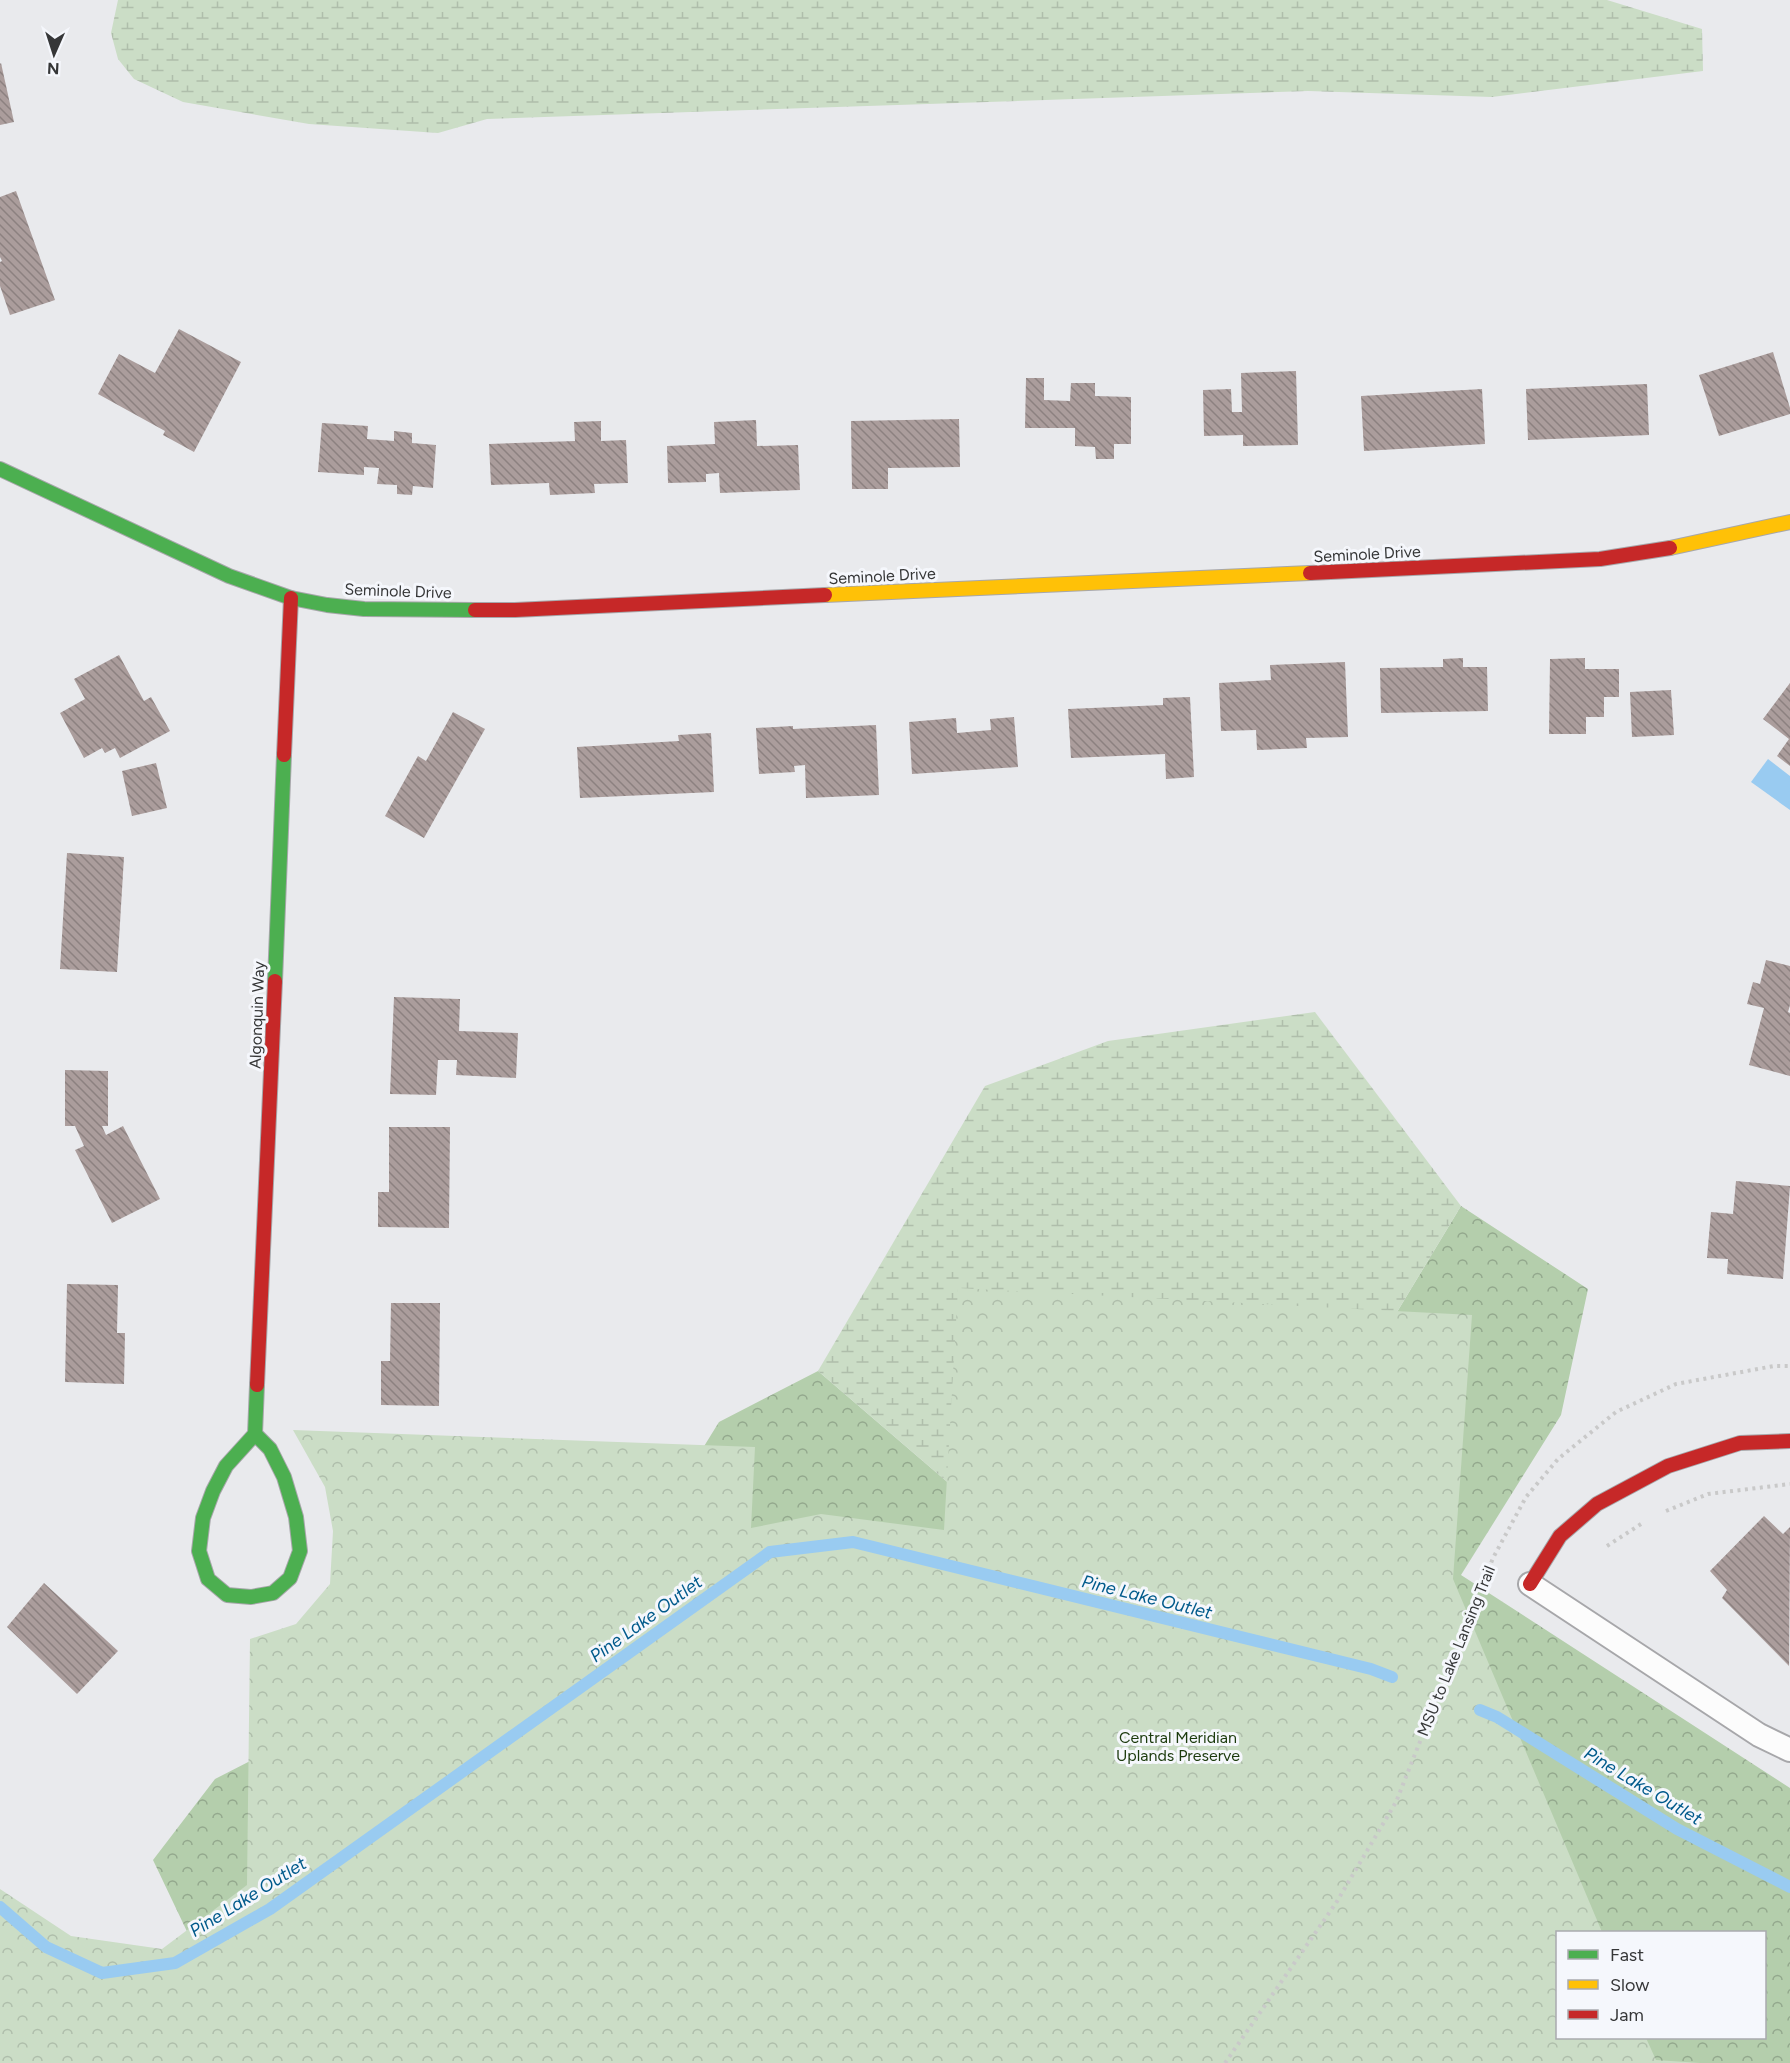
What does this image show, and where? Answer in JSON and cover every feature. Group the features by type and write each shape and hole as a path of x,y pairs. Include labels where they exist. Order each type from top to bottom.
{"street":[{"name":"Seminole Drive","path":"0,469 24,478 61,498 229,576 260,588 291,598 363,609 515,610 1600,559 1672,548 1790,522"},
{"name":"Algonquin Way","path":"255,1434 291,598"},
{"path":"255,1434 270,1449 284,1477 296,1517 300,1551 290,1578 273,1593 251,1597 227,1595 208,1579 199,1551 203,1518 226,1466 255,1434"},
{"path":"1536,1575 1560,1536 1597,1504 1668,1466 1740,1443 1790,1441"}],"lane":[{"path":"1536,1575 1759,1735 1790,1750"}],"path":[{"name":"MSU to Lake Lansing Trail","path":"1225,2063 1336,1903 1396,1802 1493,1558 1526,1497 1558,1459 1616,1412 1676,1384 1774,1366 1790,1366"},
{"path":"1658,1514 1708,1494 1790,1484"},
{"path":"1598,1552 1648,1520"},
{"path":"1493,1558 1536,1575"}],"green space":[{"path":"118,0 1607,0 1702,29 1703,71 1492,97 1308,91 487,119 438,133 309,124 183,102 134,79 118,59 111,33"},
{"path":"1315,1012 1461,1206 1190,1655 952,1486 818,1371 985,1086 1108,1041"},
{"name":"Central Meridian Uplands Preserve","path":"1461,1206 1588,1289 1561,1415 1461,1575 1790,1788 1790,2063 0,2063 0,1977 212,1984 153,1860 215,1779 425,1672 656,1524 719,1422 818,1371 952,1486 1190,1655"},
{"name":"Central Meridian Uplands Preserve","path":"958,1288 1472,1315 1453,1579 1602,1931 1556,1931 1556,2039 1646,2039 1656,2060 1700,2063 0,2063 0,1889 71,1936 162,1949 247,1885 250,1639 296,1624 330,1584 333,1531 325,1487 293,1430 755,1447 751,1528 821,1514 944,1530"}],"water":[{"path":"1768,759 1790,776 1790,810 1751,782"}],"building":[{"path":"0,64 14,122 0,125"},
{"path":"16,191 55,300 10,315 0,286 0,262 2,261 0,257 0,197"},
{"path":"179,329 241,362 194,452 163,435 165,431 98,394 119,354 155,373"},
{"path":"1773,352 1790,414 1719,436 1699,375"},
{"path":"1296,371 1298,445 1243,446 1243,435 1204,436 1203,390 1231,389 1232,412 1242,412 1241,373"},
{"path":"1026,378 1044,378 1044,400 1070,401 1071,383 1095,383 1095,396 1131,397 1131,444 1114,444 1114,459 1096,459 1095,447 1075,446 1075,428 1025,428"},
{"path":"1647,384 1649,435 1528,440 1526,389"},
{"path":"1482,389 1485,444 1364,451 1361,396"},
{"path":"959,419 960,467 888,468 888,489 852,489 851,421"},
{"path":"756,420 757,446 798,445 800,490 720,493 719,473 706,474 706,482 668,483 667,446 715,444 714,422"},
{"path":"601,421 601,441 626,440 628,483 594,484 595,493 550,495 549,483 491,485 489,444 575,441 574,422"},
{"path":"322,423 368,426 367,439 394,441 394,431 412,433 412,443 436,445 433,488 413,486 412,495 397,494 397,485 377,484 379,468 364,467 364,475 318,472"},
{"path":"119,655 144,701 151,697 170,731 120,758 115,748 105,753 102,748 84,758 60,713 85,699 74,679"},
{"path":"1463,658 1463,667 1487,667 1488,711 1381,713 1380,668 1443,667 1443,659"},
{"path":"1585,658 1585,669 1619,669 1619,697 1604,697 1604,717 1586,717 1586,734 1549,734 1550,659"},
{"path":"1345,662 1348,737 1306,738 1307,748 1257,750 1256,730 1221,731 1219,683 1271,680 1270,665"},
{"path":"1790,683 1790,766 1777,756 1789,739 1763,719"},
{"path":"1671,690 1674,735 1632,737 1630,692"},
{"path":"1190,697 1194,777 1166,779 1165,754 1071,758 1068,709 1163,705 1163,698"},
{"path":"453,712 485,729 424,838 385,816 418,756 426,761"},
{"path":"1014,717 1018,767 912,774 909,722 956,718 957,733 991,730 990,719"},
{"path":"876,725 879,795 806,798 805,765 794,766 795,772 759,774 756,728 793,726 793,729"},
{"path":"711,733 714,792 580,798 577,747 679,741 678,735"},
{"path":"156,763 167,808 132,816 122,771"},
{"path":"67,853 124,857 117,972 60,969"},
{"path":"1766,960 1790,966 1788,1012 1790,1013 1790,1076 1749,1065 1764,1008 1747,1004 1753,982 1760,984"},
{"path":"394,997 460,999 459,1031 518,1033 516,1078 456,1075 457,1060 438,1060 436,1095 390,1094"},
{"path":"65,1070 108,1071 108,1126 102,1126 106,1135 123,1126 160,1199 112,1223 75,1150 84,1146 75,1126 65,1126"},
{"path":"389,1127 450,1127 449,1228 378,1227 378,1192 389,1192"},
{"path":"1736,1181 1790,1186 1783,1279 1727,1274 1728,1259 1707,1258 1711,1212 1733,1214"},
{"path":"67,1284 118,1285 117,1333 125,1333 124,1384 65,1382"},
{"path":"391,1303 440,1303 439,1406 381,1405 381,1361 390,1361"},
{"path":"1764,1516 1783,1534 1790,1527 1789,1666 1722,1598 1727,1590 1710,1571"},
{"path":"44,1583 118,1651 77,1694 7,1627"}],"waterway":[{"name":"Pine Lake Outlet","path":"0,1907 46,1947 102,1973 175,1963 270,1909 770,1552 853,1542 1371,1669 1392,1677"},
{"name":"Pine Lake Outlet","path":"1480,1710 1497,1717 1677,1829 1790,1887"}],"traffic: fast":[{"path":"0,469 229,576 291,598 364,609 475,610"},
{"path":"275,981 284,755"},
{"path":"255,1434 270,1449 284,1477 296,1517 300,1551 290,1578 273,1593 251,1597 227,1595 208,1579 199,1551 203,1518 226,1466 255,1434 257,1385"}],"traffic: slow":[{"path":"1670,548 1790,522"},
{"path":"825,595 1310,573"}],"traffic: jam":[{"path":"1310,573 1600,559 1670,548"},
{"path":"475,610 825,595"},
{"path":"284,755 291,598"},
{"path":"257,1385 275,981"},
{"path":"1530,1584 1560,1536 1597,1504 1668,1466 1740,1443 1790,1441"}]}
